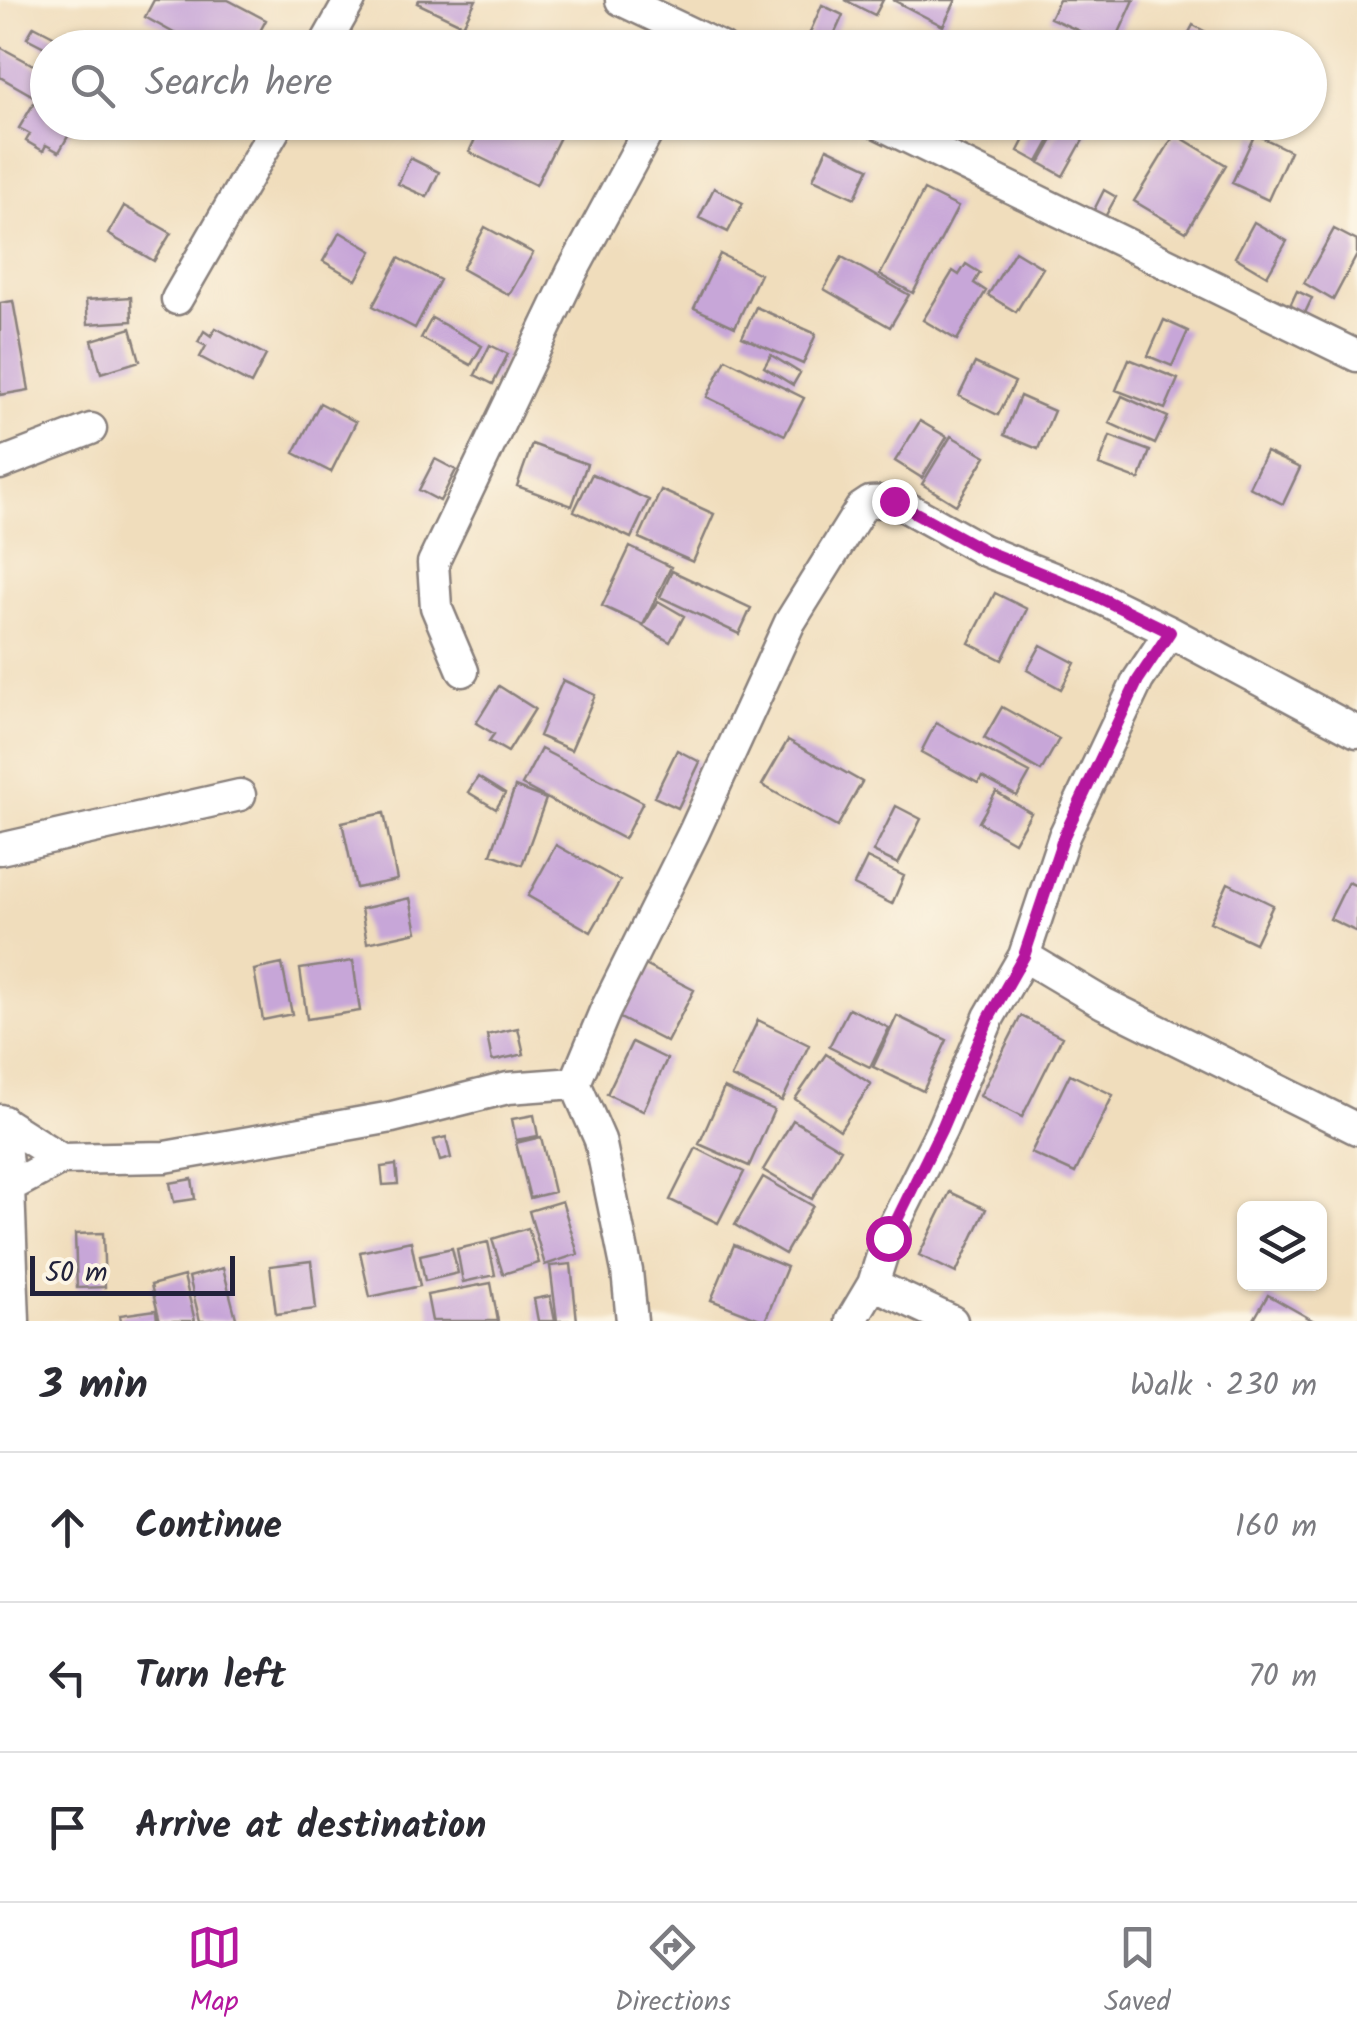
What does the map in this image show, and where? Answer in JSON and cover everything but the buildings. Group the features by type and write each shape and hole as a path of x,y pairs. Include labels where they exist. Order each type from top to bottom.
{"street":[{"path":"333,30 350,0"},
{"path":"622,0 679,30"},
{"path":"177,299 270,140"},
{"path":"463,671 436,607 434,564 572,272 643,140"},
{"path":"913,140 1357,356"},
{"path":"0,464 91,429"},
{"path":"632,1321 627,1271 600,1140 574,1083 790,622 861,508 870,502 894,501 983,550 1088,592 1170,632 1357,732"},
{"path":"850,1321 874,1284 888,1238 942,1128 989,1018 1024,956 1064,836 1138,680 1170,632"},
{"path":"0,849 240,795"},
{"path":"1024,956 1103,1003 1357,1129"},
{"path":"1,1120 61,1159 165,1156 392,1117 508,1088 574,1083"},
{"path":"1,1120 10,1187 14,1321"},
{"path":"10,1187 61,1159"},
{"path":"874,1284 952,1321"}],"route":[{"path":"888,1238 942,1128 989,1018 1024,956 1064,836 1138,680 1170,632 1088,592 983,550 894,501"}]}
